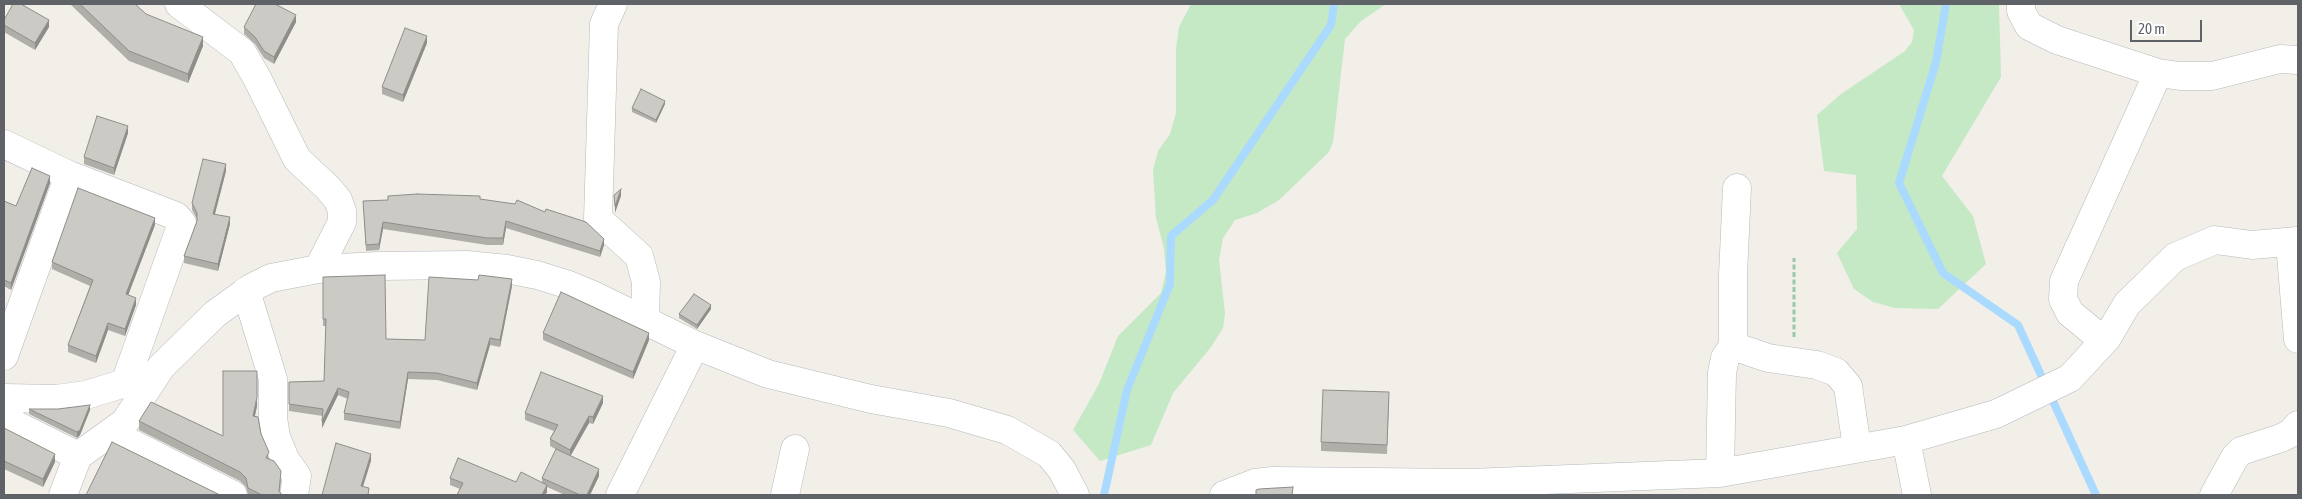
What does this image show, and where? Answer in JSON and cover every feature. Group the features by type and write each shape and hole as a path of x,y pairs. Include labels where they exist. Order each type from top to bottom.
{"street":[{"path":"179,4 242,52 297,159 338,200 342,211 342,222 318,270"},
{"path":"613,4 604,24 598,219 639,256 646,282 645,319"},
{"path":"2021,4 2021,11 2029,26 2036,30 2057,40 2158,72 2180,76 2212,76 2280,59 2298,60"},
{"path":"2107,338 2098,336 2070,313 2063,298 2064,281 2158,72"},
{"path":"4,144 69,175 176,216 182,224 125,383"},
{"path":"4,356 69,175"},
{"path":"1720,473 1722,373 1725,358 1733,346 1733,275 1737,188"},
{"path":"1224,495 1255,483 1273,481 1373,489 1542,488 1720,473 1906,440 1996,414 2070,378 2107,338 2127,304 2175,257 2215,240 2252,245 2294,242 2298,339"},
{"path":"63,495 78,456 125,422 161,367 215,314 246,291 271,278 318,270 379,266 467,265 507,269 566,284 645,319 695,344 768,374 871,399 949,414 1007,430 1049,454 1062,470 1075,495"},
{"path":"246,291 273,379 273,418 276,437 285,460 297,476 294,495"},
{"path":"620,495 695,344"},
{"path":"1733,346 1768,358 1817,366 1836,372 1848,386 1857,448"},
{"path":"4,398 56,399 86,394 125,383 161,367"},
{"path":"4,418 78,456"},
{"path":"2214,495 2241,451 2286,436 2298,425"},
{"path":"111,433 233,495"},
{"path":"1906,440 1917,495"},
{"path":"785,495 795,449"}],"path":[{"path":"1794,258 1794,363"}],"green space":[{"path":"1191,4 1386,4 1361,21 1345,39 1333,142 1329,152 1279,200 1257,213 1235,220 1223,238 1219,260 1225,314 1223,328 1211,347 1173,393 1151,445 1100,461 1073,430 1099,384 1118,336 1161,293 1166,272 1164,248 1156,218 1153,170 1158,151 1170,134 1176,113 1176,48 1179,27"},
{"path":"1899,4 1999,4 2001,77 1942,176 1973,216 1986,264 1938,309 1895,308 1873,302 1854,289 1837,253 1857,229 1856,175 1824,171 1817,115 1841,94 1905,51 1912,42 1914,30"}],"building":[{"path":"13,4 21,4 49,20 35,43 4,25 4,20"},
{"path":"80,4 135,4 146,14 203,37 188,74 129,51"},
{"path":"256,4 275,4 296,15 274,57 264,51 255,37 244,27"},
{"path":"405,28 427,36 403,95 382,87"},
{"path":"641,89 665,101 656,120 632,108"},
{"path":"97,116 128,126 114,168 84,157"},
{"path":"203,159 226,164 213,214 230,217 218,264 184,256 197,221 197,213 192,203"},
{"path":"32,168 50,176 11,283 4,280 4,201 16,206"},
{"path":"78,188 155,218 126,294 136,298 125,329 108,323 96,356 68,345 93,280 52,262"},
{"path":"621,189 615,206 614,195"},
{"path":"417,194 480,196 480,199 515,204 517,200 545,212 546,209 586,222 604,239 600,251 506,221 503,238 487,238 383,222 379,244 366,245 363,201 388,200 388,196"},
{"path":"385,275 386,339 425,340 429,277 478,280 479,275 512,279 500,340 490,338 477,383 437,373 408,372 400,422 344,413 349,392 338,388 322,421 323,409 289,404 289,382 324,381 326,319 323,319 323,277"},
{"path":"561,292 649,333 633,372 543,333"},
{"path":"694,294 711,305 697,325 679,314"},
{"path":"223,371 257,371 257,397 253,416 258,417 261,434 269,452 266,458 274,461 281,471 279,491 282,495 262,495 248,488 246,478 240,472 139,421 151,402 223,436"},
{"path":"541,372 603,396 593,417 589,416 570,450 550,439 558,425 525,413"},
{"path":"1323,390 1389,392 1387,445 1321,442"},
{"path":"90,405 80,430 77,432 29,409 58,409"},
{"path":"4,428 55,454 43,479 4,461"},
{"path":"112,442 220,495 86,495"},
{"path":"336,443 371,454 361,486 369,488 368,495 322,495"},
{"path":"556,449 599,469 587,495 580,495 542,478"},
{"path":"458,458 516,482 521,472 547,485 542,495 457,495 463,483 450,478"},
{"path":"1293,487 1292,495 1256,495 1256,490 1259,489"}],"waterway":[{"path":"1104,495 1127,390 1170,284 1171,236 1213,200 1331,25 1334,4"},
{"path":"1946,4 1936,62 1899,183 1943,273 2018,325 2096,495"}]}
